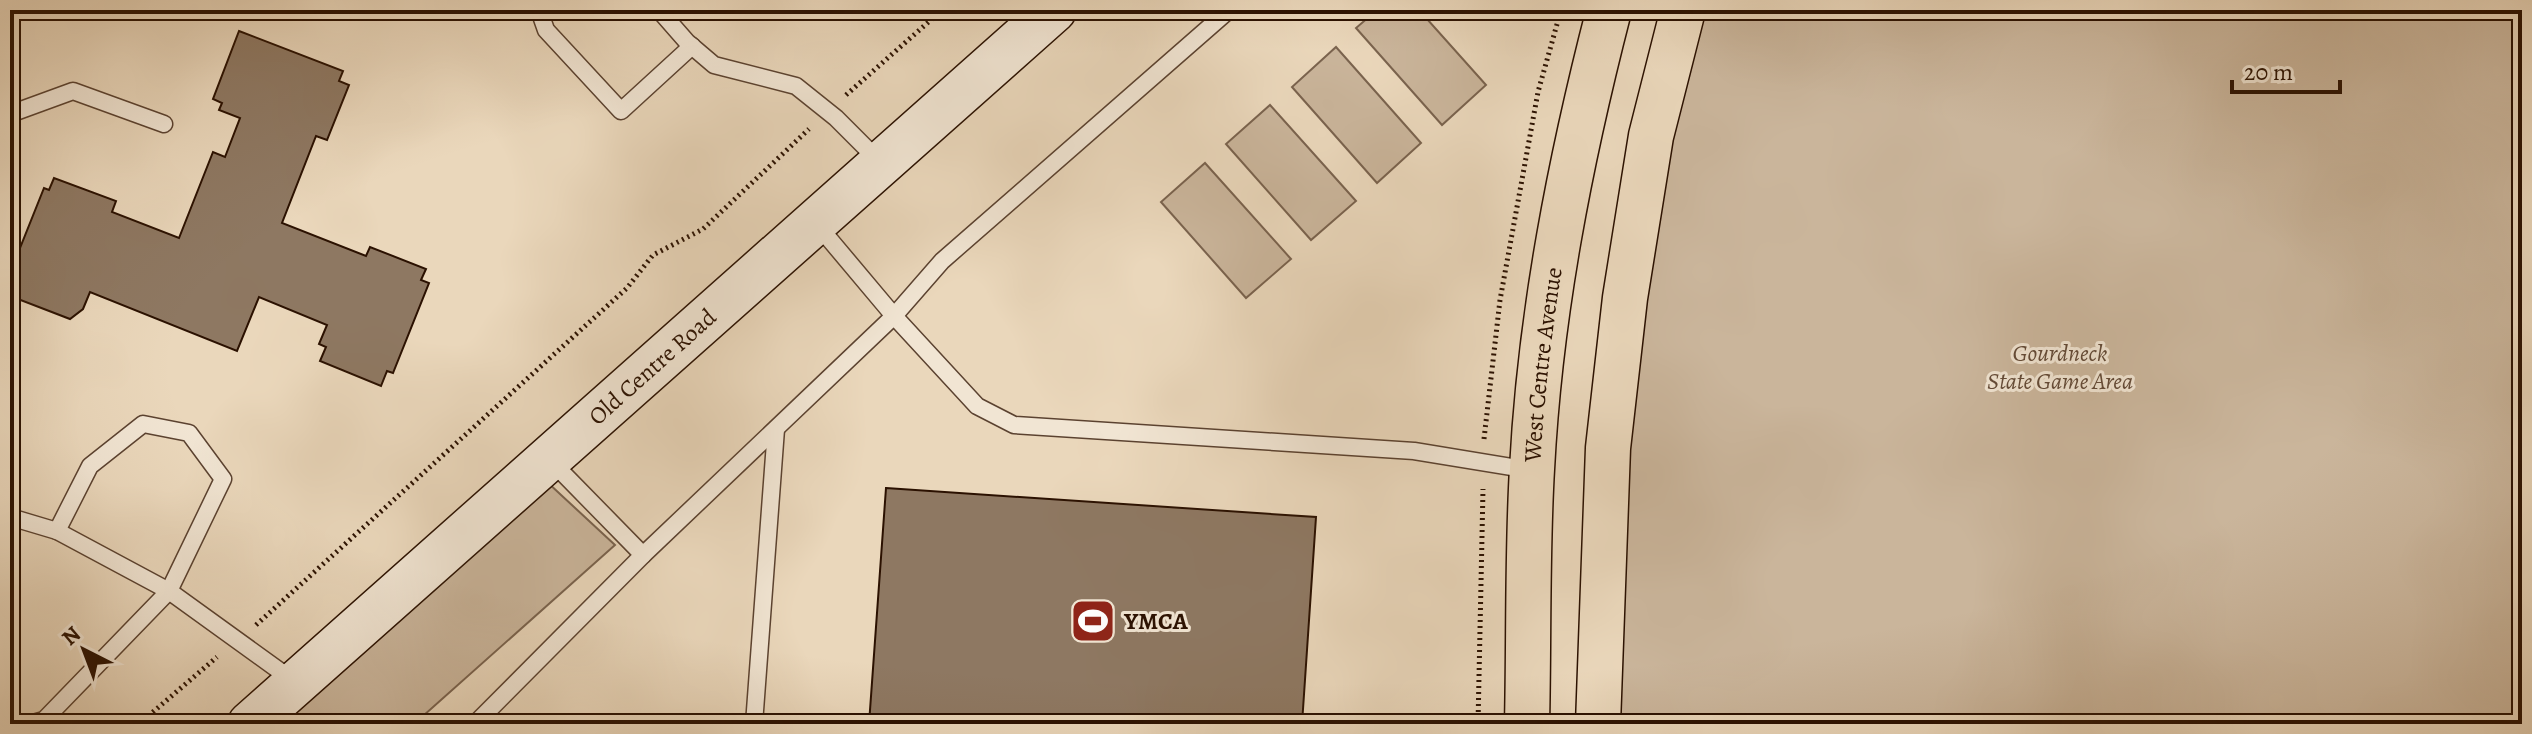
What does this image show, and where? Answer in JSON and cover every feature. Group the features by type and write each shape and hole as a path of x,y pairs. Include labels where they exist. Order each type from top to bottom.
{"main road":[{"name":"West Centre Avenue","path":"1527,724 1532,471 1550,282 1576,144 1609,10"},
{"path":"1598,724 1608,448 1621,328 1651,136 1683,10"}],"street":[{"name":"Old Centre Road","path":"250,724 1054,10"}],"lane":[{"path":"539,10 546,30 621,111 692,46"},
{"path":"659,10 714,65 796,86 828,111 881,164"},
{"path":"475,724 643,555 894,316 942,261 1229,10"},
{"path":"10,114 73,91 164,124"},
{"path":"815,222 894,316 977,406 1014,425 1414,451 1532,471"},
{"path":"30,724 44,720 169,591 223,479 189,433 143,424 90,466 57,531"},
{"path":"754,724 776,429"},
{"path":"548,458 643,555"},
{"path":"10,517 57,531 169,591 296,683"}],"path":[{"path":"139,724 278,607 627,288 653,255 703,229 828,111 942,10"}],"green space":[{"path":"1377,10 1419,10 1486,85 1442,125 1356,28"},
{"name":"Gourdneck State Game Area","path":"1671,10 2522,10 2522,724 1598,724"},
{"path":"1336,47 1421,143 1377,183 1292,87"},
{"path":"1270,105 1356,201 1311,240 1226,144"},
{"path":"1205,163 1291,259 1246,298 1161,202"},
{"path":"546,481 615,545 414,724 276,724"}],"building":[{"path":"239,31 343,71 339,81 349,85 327,140 316,136 282,223 366,256 370,247 426,269 421,280 429,283 393,373 387,371 381,386 320,361 326,347 319,344 327,325 259,297 237,351 90,292 83,309 70,319 10,296 16,283 10,280 10,273 44,188 49,190 54,178 116,201 112,212 179,238 213,152 225,157 240,118 219,110 222,103 213,99"},
{"name":"YMCA","path":"886,488 1316,517 1302,724 869,724"}],"place":[{"name":"YMCA","path":"1093,621"}]}
